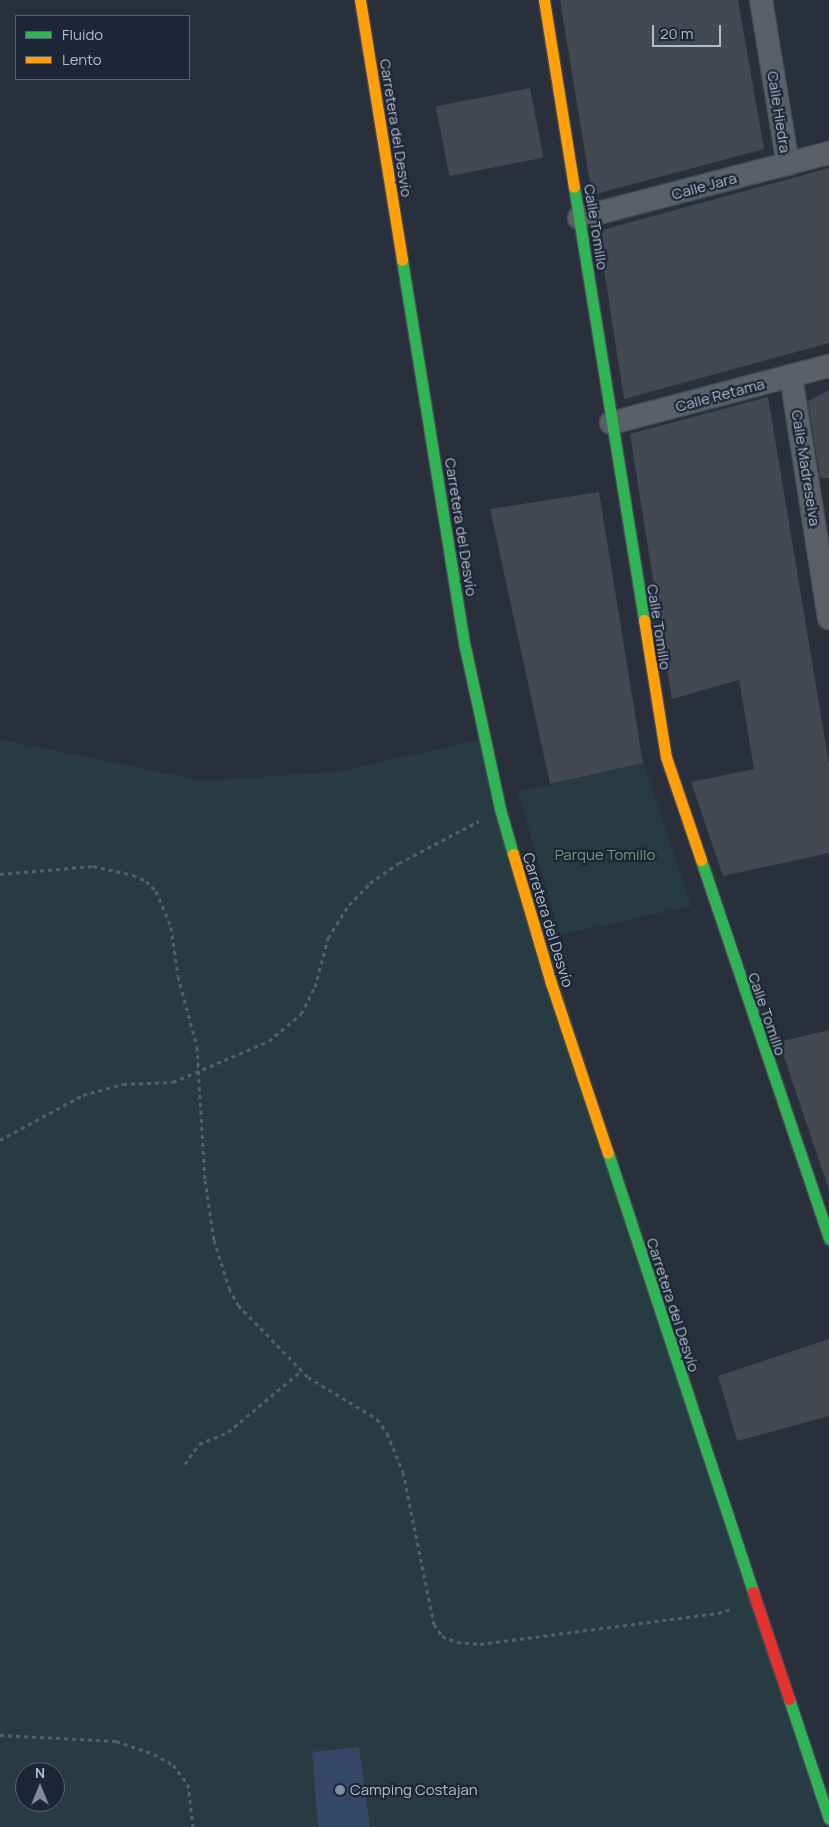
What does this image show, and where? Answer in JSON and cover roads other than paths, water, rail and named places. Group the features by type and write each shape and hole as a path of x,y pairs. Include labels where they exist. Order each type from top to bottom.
{"main road":[{"name":"Carretera del Desvío","path":"360,0 465,647 500,809 552,983 829,1819"},
{"name":"Calle Tomillo","path":"544,0 666,757 828,1234"}],"street":[{"name":"Calle Hiedra","path":"761,0 788,164"},
{"name":"Calle Jara","path":"579,218 829,152"},
{"name":"Calle Retama","path":"611,423 829,366"},
{"name":"Calle Madreselva","path":"791,376 829,618"}],"water":[{"name":"Camping Costajan","path":"359,1747 370,1827 318,1827 312,1752"}],"place":[{"name":"Camping Costajan","path":"340,1790"}],"park label":[{"name":"Parque Tomillo","path":"605,855"}]}
